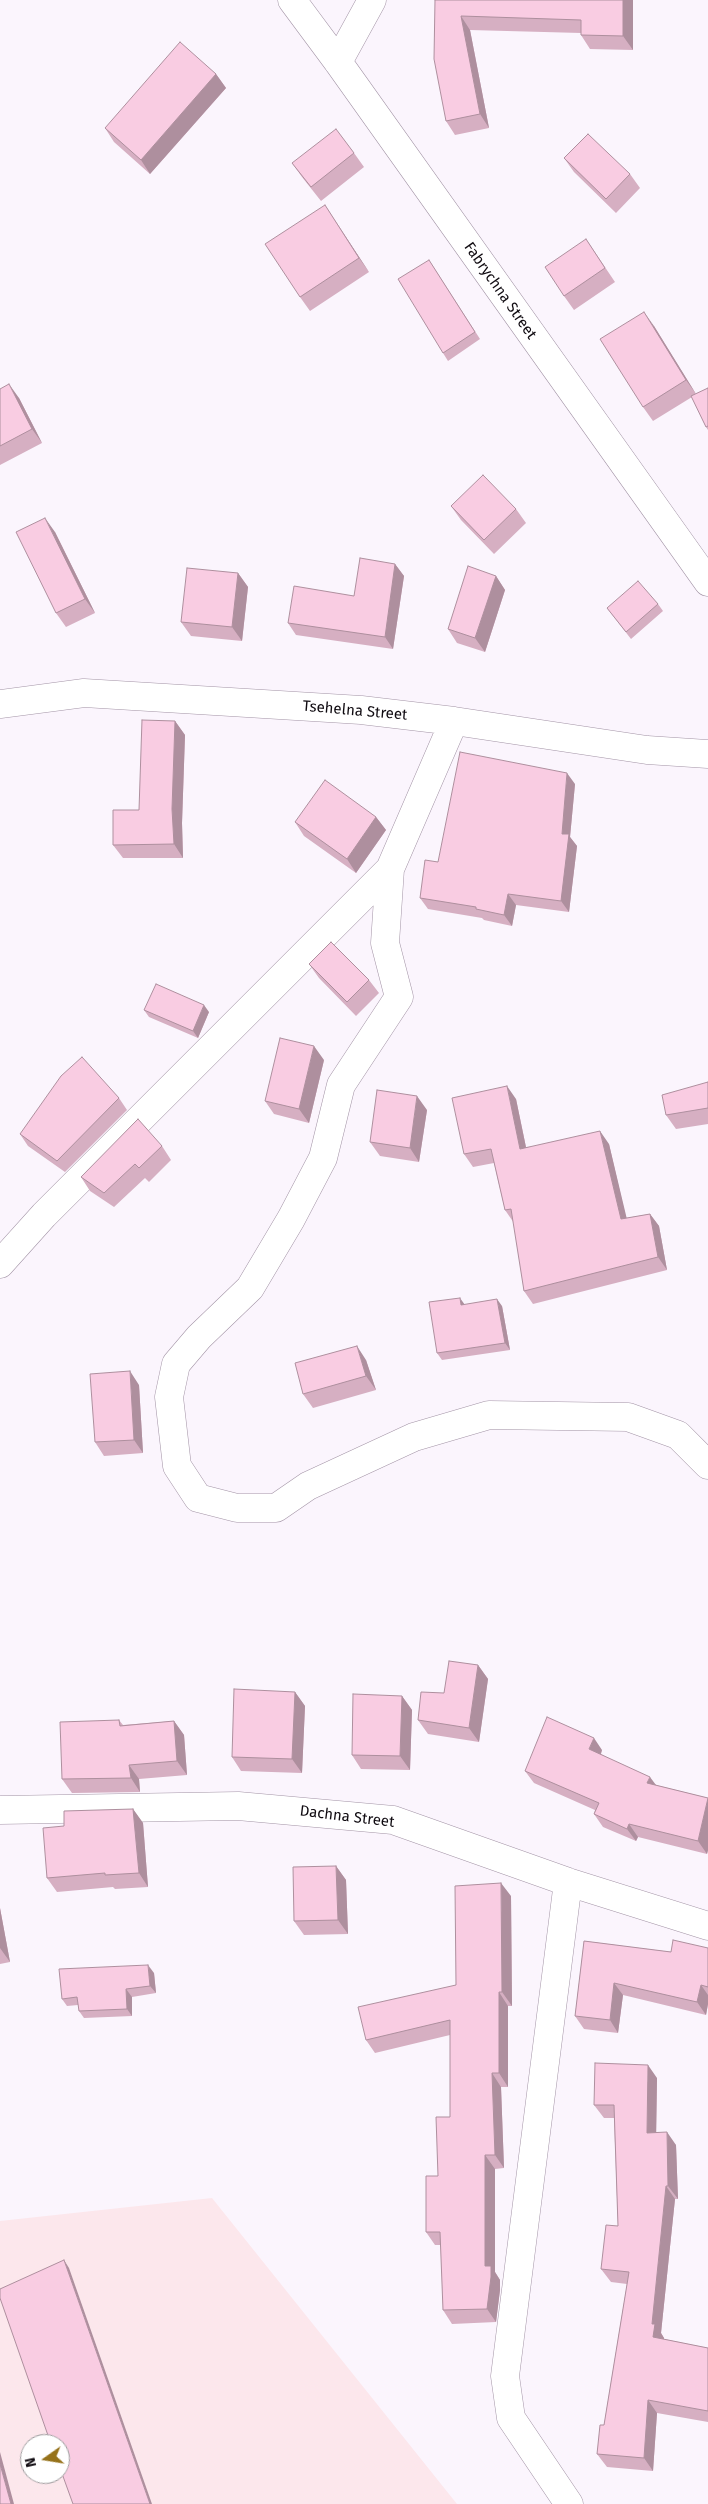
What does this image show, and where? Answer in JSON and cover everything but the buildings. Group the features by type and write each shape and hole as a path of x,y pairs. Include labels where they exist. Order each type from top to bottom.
{"street":[{"name":"Fabrychna Street","path":"292,0 708,582"},
{"path":"338,62 372,0"},
{"name":"Tsehelna Street","path":"0,704 84,693 361,710 454,720 647,750 708,754"},
{"path":"454,720 390,869 386,943 399,997 341,1085 323,1158 291,1219 250,1288 199,1337 176,1364 169,1397 177,1466 198,1498 237,1508 276,1508 308,1486 414,1437 489,1416 628,1417 678,1436 708,1465"},
{"path":"0,1264 51,1208 390,869"},
{"name":"Dachna Street","path":"0,1810 238,1806 393,1820 568,1882 708,1926"},
{"path":"568,1882 505,2376 511,2418 569,2504"}],"shaded area":[{"path":"212,2198 457,2504 0,2504 0,2221"}]}
